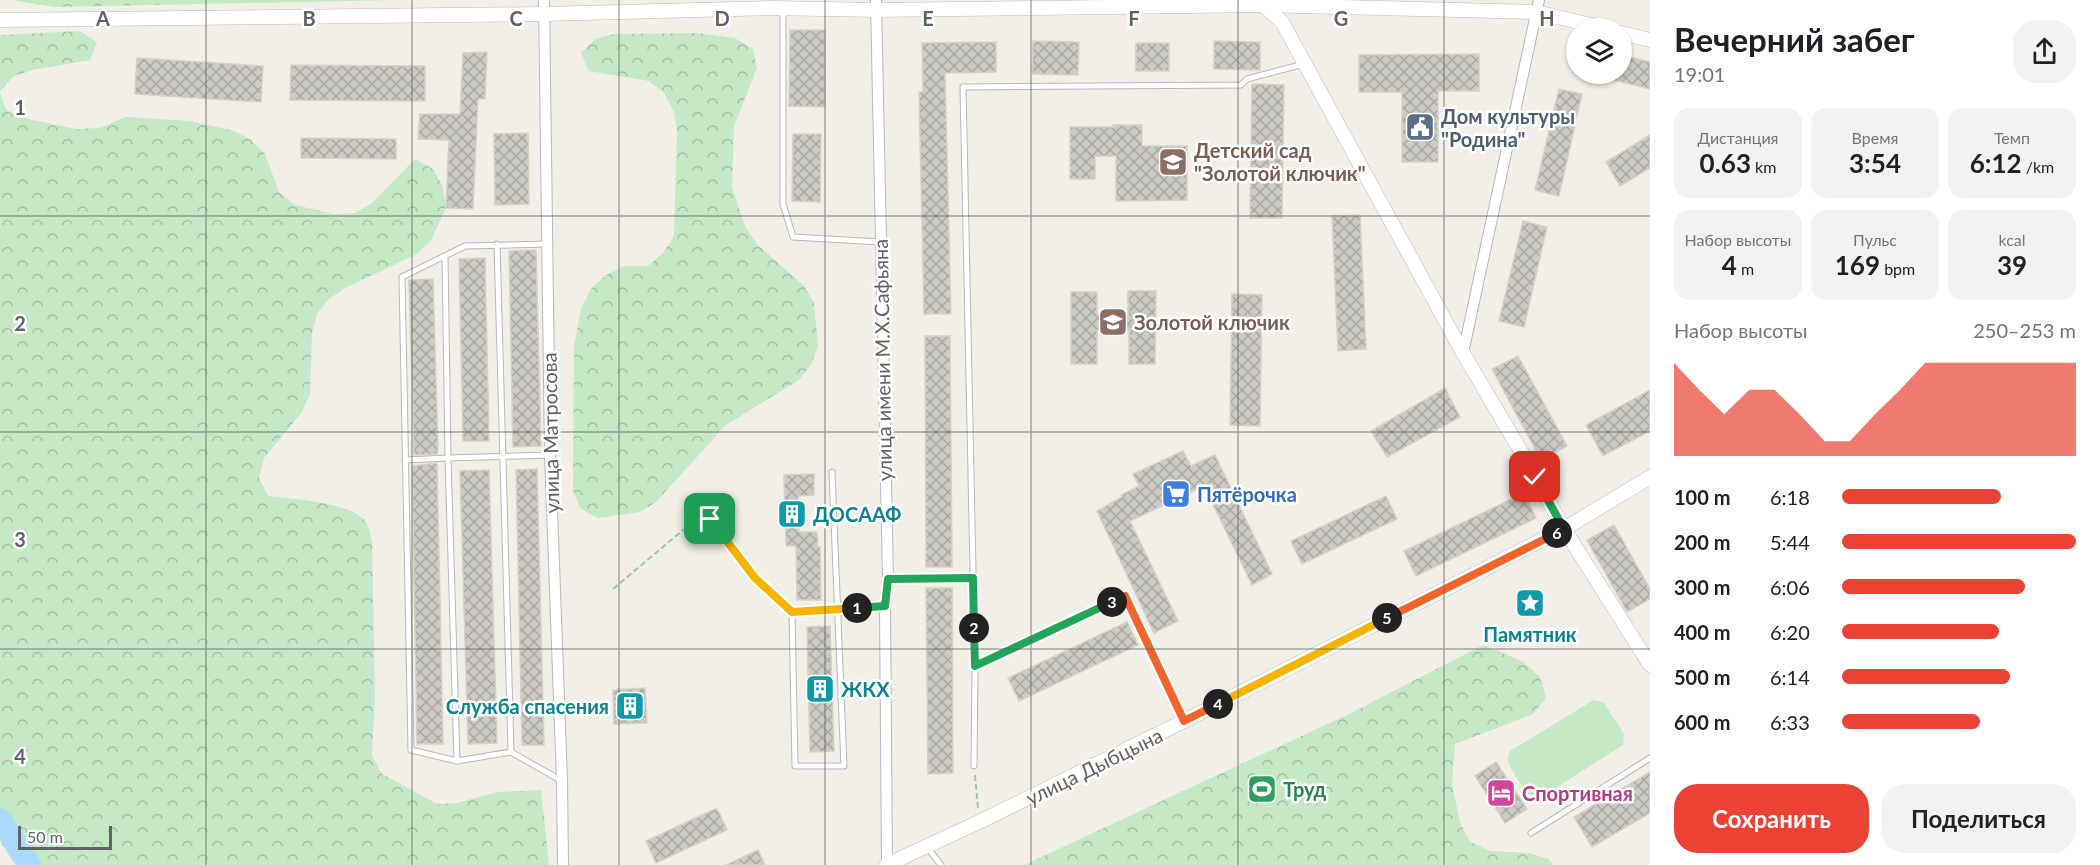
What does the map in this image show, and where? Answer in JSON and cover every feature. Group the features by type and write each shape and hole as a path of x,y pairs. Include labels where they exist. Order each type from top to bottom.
{"street":[{"path":"1263,2 1282,22 1463,353 1564,529 1650,665"},
{"path":"0,20 544,7 1263,2 1538,6 1574,18"},
{"name":"улица имени М.Х.Сафьяна","path":"876,5 879,242 888,579 885,606 887,865"},
{"path":"1463,353 1538,6"},
{"name":"улица Матросова","path":"544,7 550,455 563,865"},
{"path":"1632,36 1650,40"},
{"name":"улица Дыбцына","path":"887,865 1184,721 1564,529 1650,477"}],"lane":[{"path":"776,6 783,204 793,237 879,242"},
{"path":"974,766 975,666 963,87 1241,85 1247,79 1305,64"},
{"path":"497,244 511,752"},
{"path":"546,244 465,246 402,277 411,750 457,761 511,752 562,781"},
{"path":"445,256 457,761"},
{"path":"405,460 550,455"},
{"path":"832,472 839,609 844,766 795,766 792,612 839,609 885,606"},
{"path":"888,579 973,578"},
{"path":"975,666 1125,596 1184,721"},
{"path":"1531,833 1650,758"},
{"path":"927,847 940,865"}],"path":[{"path":"613,589 683,530 710,519 755,578 792,612"},
{"path":"974,766 979,822"}],"green space":[{"path":"12,0 394,0 54,7"},
{"path":"80,31 97,42 90,60 32,70 14,76 0,91 0,35"},
{"path":"696,33 735,38 753,49 757,68 734,126 732,188 746,228 757,244 804,286 814,303 818,346 811,365 799,380 726,425 656,502 640,512 598,518 581,509 573,491 574,347 581,309 591,289 606,275 625,266 648,266 663,253 674,236 677,132 674,112 664,93 649,81 589,71 581,53 595,39 614,34"},
{"path":"0,93 6,110 24,118 76,129 100,128 125,117 189,121 231,130 250,139 265,154 279,192 295,205 334,214 355,213 372,203 415,159 433,169 443,187 446,208 430,242 415,255 345,288 329,299 317,314 312,333 310,394 302,412 264,458 259,478 268,496 335,506 359,515 368,526 372,540 375,696 372,756 382,774 437,804 457,803 497,792 541,790 549,865 15,865 0,841"},
{"path":"1483,645 1522,661 1540,677 1546,698 1533,714 1455,744 1452,783 1460,823 1470,841 1489,851 1529,853 1548,859 1554,865 1024,865 1351,713"},
{"path":"1594,700 1604,703 1624,734 1623,745 1543,796 1536,798 1527,794 1509,765 1510,751"}],"building":[{"path":"790,30 825,30 825,107 789,106"},
{"path":"1033,41 1079,42 1078,75 1032,74"},
{"path":"1214,41 1260,42 1260,70 1214,69"},
{"path":"996,42 996,72 945,73 951,314 924,314 919,92 923,92 922,43"},
{"path":"1136,43 1169,43 1169,71 1136,71"},
{"path":"487,52 485,99 478,99 473,209 446,208 449,140 418,139 420,114 460,114 463,53"},
{"name":"Дом культуры \"Родина\"","path":"1479,54 1479,91 1438,91 1438,162 1402,162 1402,92 1359,92 1359,55"},
{"path":"137,58 263,66 261,102 135,94"},
{"path":"1632,58 1650,62 1650,89 1630,84 1632,84"},
{"path":"291,65 425,66 425,101 290,100"},
{"path":"1252,84 1284,85 1282,218 1250,218"},
{"path":"1559,89 1582,94 1559,196 1535,190"},
{"name":"Детский сад \"Золотой ключик\"","path":"1113,125 1142,125 1142,146 1187,146 1187,200 1116,201 1116,156 1095,156 1095,179 1070,179 1070,127 1113,127"},
{"path":"528,133 529,204 495,205 494,134"},
{"path":"793,134 821,134 820,202 792,201"},
{"path":"1650,135 1650,168 1620,186 1606,162"},
{"path":"301,138 396,139 396,159 301,158"},
{"path":"1360,215 1366,349 1338,351 1332,216"},
{"path":"1523,221 1547,227 1524,327 1499,321"},
{"path":"536,250 541,446 513,447 509,251"},
{"path":"485,258 489,441 463,441 459,259"},
{"path":"433,279 438,449 437,454 414,455 409,280"},
{"name":"Золотой ключик","path":"1128,291 1156,291 1155,364 1129,364 1129,330 1097,330 1097,364 1071,364 1071,292 1097,292 1097,314 1128,315"},
{"path":"1232,294 1262,295 1260,426 1230,425"},
{"path":"925,336 950,336 952,567 926,567"},
{"path":"1518,356 1567,446 1541,460 1492,369"},
{"path":"1445,388 1460,417 1387,457 1371,431"},
{"path":"1650,390 1650,431 1603,456 1586,425"},
{"path":"1183,451 1191,466 1215,455 1272,574 1252,585 1204,486 1130,521 1178,621 1154,633 1097,511 1139,486 1133,474"},
{"path":"437,463 443,744 417,744 412,466"},
{"path":"537,469 544,745 522,745 516,470"},
{"path":"489,470 497,743 468,744 460,471"},
{"path":"814,474 814,495 798,496 799,532 817,532 818,547 820,547 821,600 797,600 796,546 786,546 784,475"},
{"path":"1524,493 1536,518 1416,576 1404,551"},
{"path":"1386,496 1397,519 1302,564 1291,541"},
{"path":"1614,525 1650,589 1650,599 1627,612 1587,540"},
{"path":"926,588 952,588 953,773 928,774"},
{"path":"1127,622 1138,645 1019,701 1008,678"},
{"name":"ЖКХ","path":"830,626 834,751 810,752 807,627"},
{"name":"Служба спасения","path":"645,688 647,723 614,724 613,690"},
{"name":"Спортивная","path":"1496,762 1527,809 1505,823 1475,776"},
{"path":"1650,772 1650,813 1592,847 1574,817"},
{"path":"717,808 727,830 656,863 646,841"},
{"path":"758,850 765,865 726,865"}],"waterway":[{"path":"0,819 30,865"}],"place":[{"name":"Дом культуры \"Родина\"","path":"1420,127"},
{"name":"Детский сад \"Золотой ключик\"","path":"1173,162"},
{"name":"Золотой ключик","path":"1113,322"},
{"name":"Пятёрочка","path":"1176,494"},
{"name":"ДОСААФ","path":"792,514"},
{"name":"Памятник","path":"1530,603"},
{"name":"ЖКХ","path":"820,689"},
{"name":"Служба спасения","path":"630,706"},
{"name":"Труд","path":"1262,789"},
{"name":"Спортивная","path":"1501,793"}],"route":[{"path":"710,519 755,578 792,612 885,606 888,579 973,578 975,666 1125,596 1184,721 1564,529 1535,477"}]}
